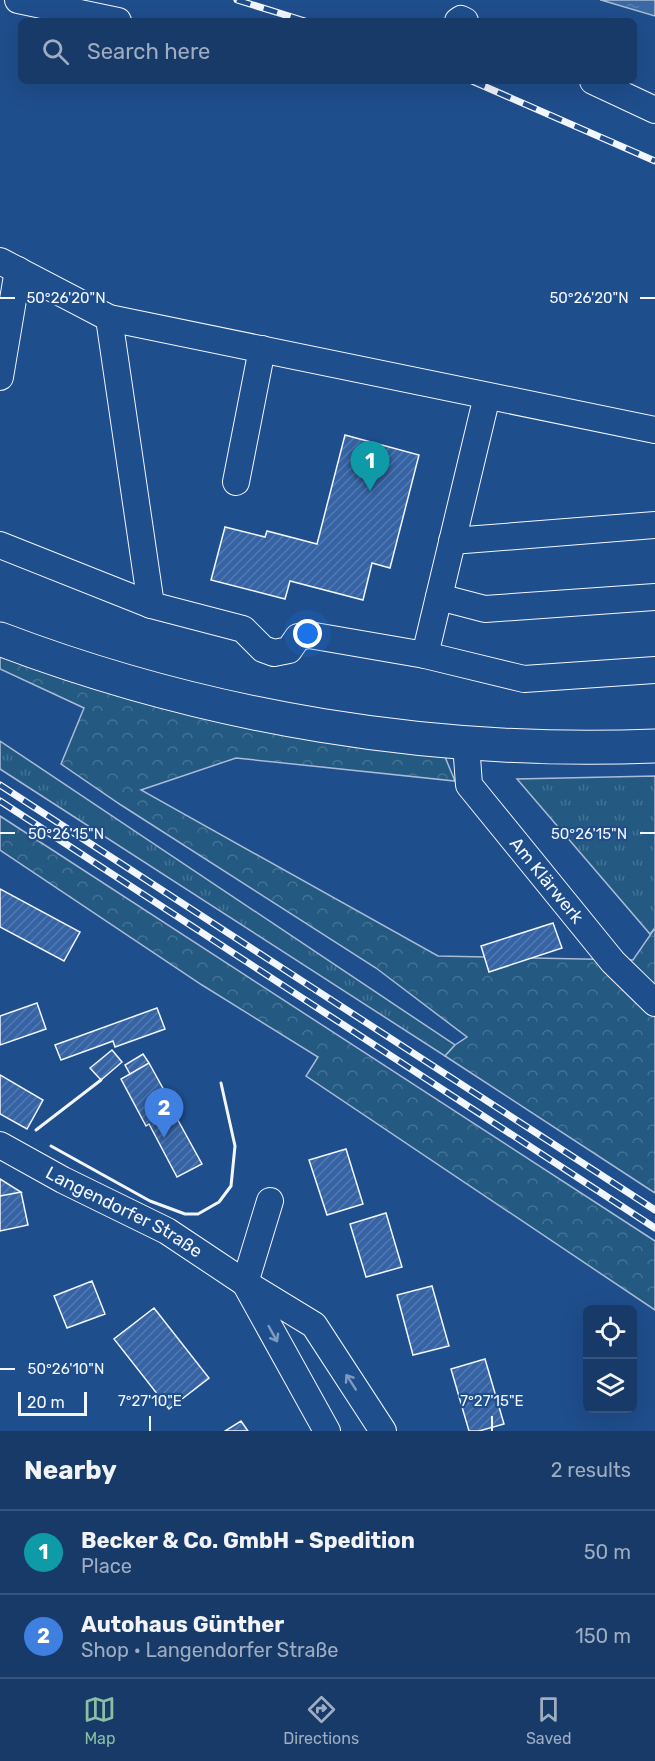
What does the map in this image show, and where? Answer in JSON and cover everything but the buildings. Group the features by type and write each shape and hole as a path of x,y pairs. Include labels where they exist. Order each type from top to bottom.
{"main road":[{"path":"0,639 84,668 214,704 343,729 466,743 590,748 655,746"}],"street":[{"path":"18,0 104,18"},
{"path":"599,84 655,110"},
{"path":"0,377 9,265 109,318 655,430"},
{"path":"109,318 151,605"},
{"path":"237,482 262,349"},
{"path":"425,656 487,396"},
{"path":"452,541 655,525"},
{"path":"0,545 151,605 243,629 263,649 274,653 289,650 297,637 309,635 425,656 524,679 655,670"},
{"path":"439,597 485,609 655,597"},
{"name":"Am Klärwerk","path":"466,743 469,785 613,962 655,1003"},
{"name":"Langendorfer Straße","path":"0,1144 63,1180 167,1231 314,1325 383,1431"},
{"path":"245,1283 270,1201"},
{"name":"Langendorfer Straße","path":"245,1283 327,1431"}],"green space":[{"path":"0,649 194,715 445,757 455,781 236,758 141,790 438,956 633,960 655,928 655,1193 445,1056 467,1037 376,968 61,764 84,708 0,669"},
{"path":"0,741 455,1045 445,1056 0,769"},
{"path":"655,776 655,928 650,934 517,779"},
{"path":"0,816 655,1241 655,1310 306,1076 318,1057 202,985 0,850"}],"water":[{"path":"601,0 655,0 655,16"}],"railway":[{"path":"237,0 295,18"},
{"path":"479,84 655,161"},
{"path":"0,785 655,1210"},
{"path":"0,801 655,1228"}],"wall":[{"path":"36,1130 101,1080"},
{"path":"51,1146 150,1201 185,1214 198,1214 219,1202 231,1186 235,1146 221,1083"}],"place":[{"name":"Becker & Co. GmbH - Spedition","path":"370,491"},
{"name":"Autohaus Günther","path":"164,1138"}]}
